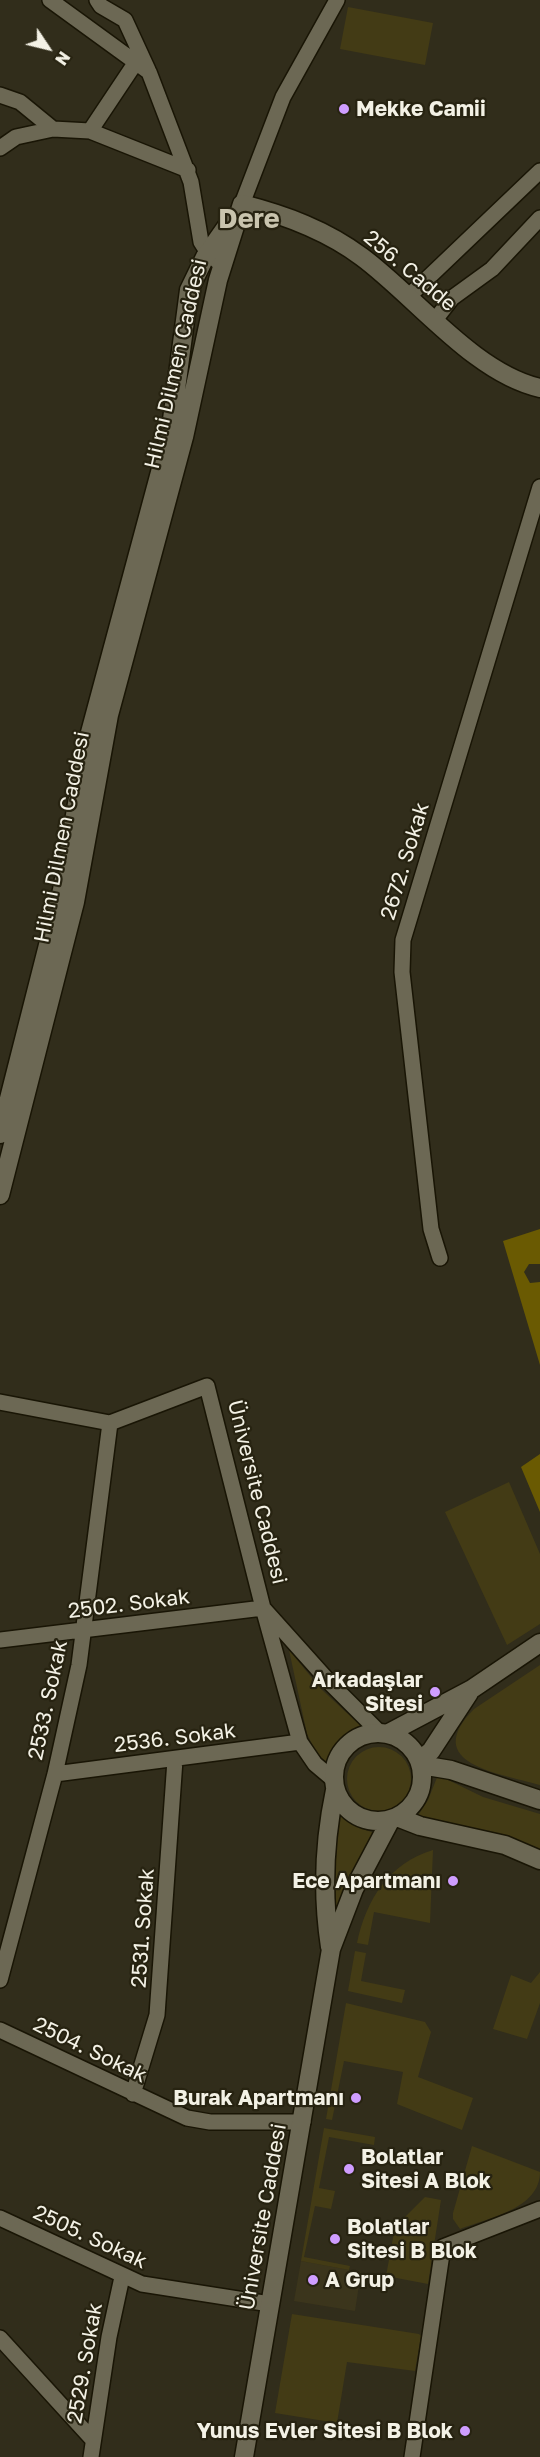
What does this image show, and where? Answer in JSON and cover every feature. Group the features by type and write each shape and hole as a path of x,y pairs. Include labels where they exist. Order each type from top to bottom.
{"street":[{"path":"50,0 149,72"},
{"path":"97,0 101,6 125,20 149,72 188,170 196,228 208,253 222,265"},
{"path":"242,204 283,97 337,0"},
{"path":"90,131 136,62"},
{"path":"0,95 20,102 53,129"},
{"path":"0,148 16,137 53,129 90,131 188,170"},
{"path":"409,296 540,171"},
{"name":"Hilmi Dilmen Caddesi","path":"0,1134 62,890 90,731 160,473 184,405 189,290 208,253 242,204"},
{"name":"Hilmi Dilmen Caddesi","path":"0,1195 75,902 109,715 184,405 222,265 242,204"},
{"name":"256. Cadde","path":"242,204 283,216 329,236 363,258 491,367 521,382 540,388"},
{"path":"435,320 452,298 492,269 540,218"},
{"name":"2672. Sokak","path":"440,1258 430,1218 402,972 403,940 540,487"},
{"name":"Üniversite Caddesi","path":"110,1423 207,1386 263,1608 300,1742 315,1764 335,1785 327,1830 325,1858 325,1900 330,1949"},
{"path":"0,1402 110,1423"},
{"name":"2533. Sokak","path":"0,1980 55,1774 84,1632 110,1423"},
{"name":"Üniversite Caddesi","path":"263,1608 332,1685 383,1733"},
{"name":"2502. Sokak","path":"0,1640 84,1632 263,1608"},
{"path":"540,1643 472,1689 383,1733 361,1737 344,1748 337,1759 335,1785 345,1808 366,1821 394,1819 505,1845 540,1860"},
{"path":"420,1763 431,1751 457,1708 472,1689"},
{"path":"383,1733 405,1741 420,1763 422,1781 418,1798 411,1808 394,1819"},
{"name":"2536. Sokak","path":"55,1774 300,1742"},
{"name":"2531. Sokak","path":"133,2094 158,2015 176,1760"},
{"path":"420,1763 451,1770 540,1800"},
{"name":"Üniversite Caddesi","path":"244,2457 303,2122 330,1949 354,1889 394,1819"},
{"name":"2504. Sokak","path":"0,2030 133,2094 198,2120 303,2122"},
{"path":"412,2457 443,2247 540,2209"},
{"name":"2505. Sokak","path":"0,2218 122,2277 153,2287 270,2304"},
{"name":"2529. Sokak","path":"91,2457 109,2337 122,2277"},
{"path":"0,2338 93,2440"}],"shaded area":[{"path":"348,7 433,23 425,65 340,49"},
{"path":"540,1229 540,1264 529,1264 524,1272 530,1283 540,1282 540,1365 503,1241"},
{"path":"540,1454 540,1512 521,1467"},
{"path":"509,1482 540,1554 540,1624 507,1645 445,1512"},
{"path":"289,1650 321,1689 361,1726 340,1743 328,1764 317,1754 307,1734"},
{"path":"540,1665 540,1785 505,1776 471,1763 460,1754 456,1742 460,1728 474,1709"},
{"path":"379,1747 397,1752 402,1756 406,1761 411,1779 406,1797 402,1802 397,1806 379,1811 361,1806 356,1802 352,1797 347,1779 352,1761 356,1756 361,1752"},
{"path":"438,1775 483,1797 540,1814 540,1850 495,1833 417,1817 428,1800"},
{"path":"339,1811 351,1824 376,1834 332,1924"},
{"path":"433,1850 430,1923 374,1912 368,1945 357,1943 366,1912 382,1885 404,1864"},
{"path":"355,1951 366,1953 361,1981 405,1990 402,2003 348,1991"},
{"path":"540,1972 540,2003 527,2039 493,2029 511,1975 531,1983"},
{"path":"346,2003 425,2022 431,2032 418,2077 473,2098 462,2130 397,2104 403,2072 344,2061 332,2120 326,2119"},
{"path":"324,2128 375,2137 374,2145 329,2137 319,2188 335,2191 331,2209 315,2206 304,2257 350,2266 349,2270 301,2261"},
{"path":"472,2146 540,2172 538,2185 522,2203 498,2216 460,2229 453,2219 453,2213"},
{"path":"425,2197 441,2200 428,2284 386,2276 395,2227"},
{"path":"301,2261 361,2272 355,2311 294,2301"},
{"path":"292,2314 419,2334 421,2336 415,2371 347,2362 337,2423 275,2413"}],"place":[{"name":"Mekke Camii","path":"344,109"},
{"name":"Arkadaşlar Sitesi","path":"435,1692"},
{"name":"Ece Apartmanı","path":"453,1881"},
{"name":"Burak Apartmanı","path":"356,2098"},
{"name":"Bolatlar Sitesi A Blok","path":"349,2169"},
{"name":"Bolatlar Sitesi B Blok","path":"335,2239"},
{"name":"A Grup","path":"313,2280"},
{"name":"Yunus Evler Sitesi B Blok","path":"465,2431"}],"district":[{"name":"Dere","path":"249,219"}]}
